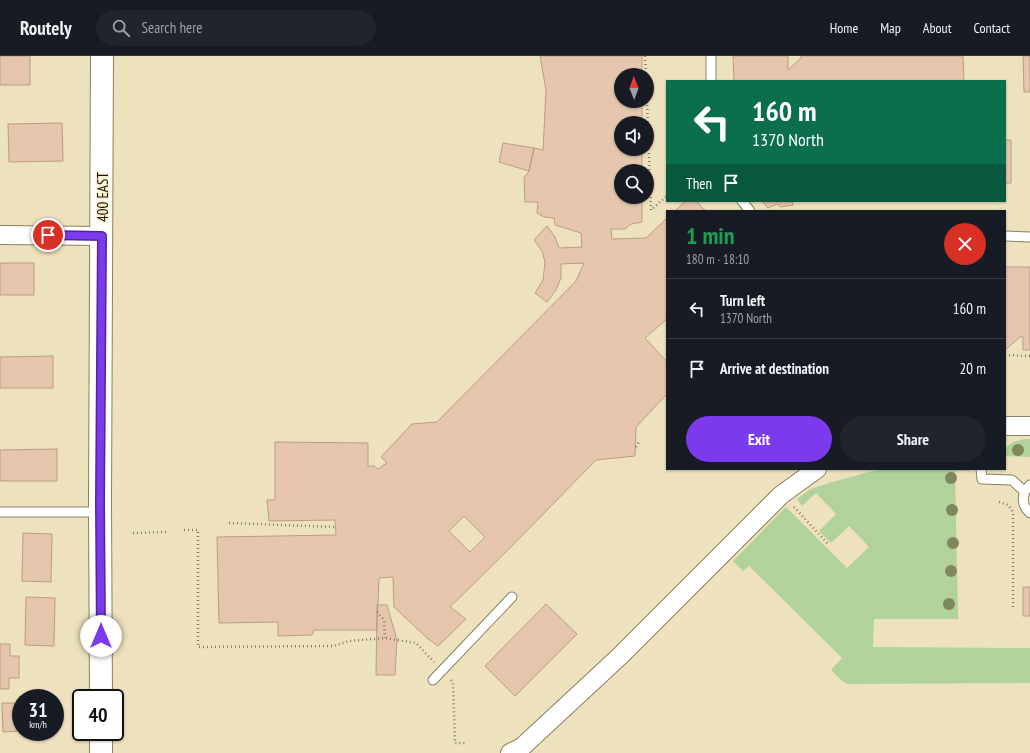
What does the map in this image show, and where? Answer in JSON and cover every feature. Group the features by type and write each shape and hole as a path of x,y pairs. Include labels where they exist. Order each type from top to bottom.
{"street":[{"name":"400 EAST","path":"101,689 100,512 102,56"},
{"path":"0,235 102,236"},
{"path":"1006,426 1030,426"},
{"path":"510,753 522,747 605,671 781,495 816,470"},
{"path":"101,741 101,753"}],"lane":[{"path":"710,56 711,80"},
{"path":"743,202 749,210"},
{"path":"1006,236 1030,237"},
{"path":"981,470 982,479 1012,480 1027,488 1023,497 1023,502 1030,513"},
{"path":"0,512 100,512"},
{"path":"433,680 512,597"}],"path":[{"path":"645,56 646,68"},
{"path":"647,108 651,210 666,197"},
{"path":"1006,355 1030,356"},
{"path":"636,447 640,440"},
{"path":"999,502 1008,505 1013,512 1013,609"},
{"path":"797,510 829,545"},
{"path":"229,523 335,527"},
{"path":"184,530 198,530 198,647 334,646 349,641 385,638 416,643 453,682 455,743 467,743"},
{"path":"133,533 166,532"},
{"path":"377,612 384,620 385,638"}],"green space":[{"path":"1030,439 1030,457 1006,456 1006,447 1013,442"},
{"path":"876,470 970,470 955,471 958,619 874,619 873,647 1030,648 1030,683 848,684 842,681 831,670 842,658 749,566 743,571 733,561 786,507 847,568 869,547 849,526 831,543 819,531 836,514 816,493 802,506 797,499 811,489"}],"building":[{"path":"0,56 30,56 30,85 0,85"},
{"path":"540,56 642,56 642,68 614,68 614,108 642,108 642,116 614,116 614,156 642,156 642,164 614,164 614,204 642,204 642,222 631,224 625,229 611,229 612,239 646,238 666,219 666,320 645,338 666,361 666,395 636,427 635,456 596,460 450,607 466,619 438,646 427,638 394,607 393,577 379,578 377,630 314,630 312,635 278,636 278,622 219,623 217,537 336,535 335,520 269,521 267,500 275,500 275,442 368,443 368,466 374,466 378,469 387,463 381,457 412,424 437,422 576,281 584,263 561,264 561,278 556,290 547,302 535,293 543,280 545,262 542,251 534,240 547,226 555,237 559,248 582,247 581,233 555,225 554,218 544,217 537,213 538,202 525,202 524,178 529,171 534,148 543,150 546,90","holes":["464,516 485,537 470,552 449,531"]},
{"path":"733,56 788,56 788,70 801,58 801,56 963,56 964,80 734,80"},
{"path":"1023,56 1030,56 1030,92 1024,92"},
{"path":"62,123 63,161 9,162 8,124"},
{"path":"1006,140 1011,140 1011,183 1006,183"},
{"path":"503,143 534,148 529,171 499,162"},
{"path":"684,202 697,202 705,210 676,210"},
{"path":"763,202 792,202 793,205 781,207 777,204 768,208"},
{"path":"0,263 34,263 34,295 0,295"},
{"path":"1006,267 1030,267 1030,350 1023,350 1023,337 1020,337 1006,349"},
{"path":"53,356 53,388 0,388 0,357"},
{"path":"57,449 57,481 0,481 0,450"},
{"path":"23,533 52,534 51,582 22,581"},
{"path":"1023,587 1030,587 1030,616 1023,616"},
{"path":"26,597 55,598 54,646 25,645"},
{"path":"546,604 577,634 515,696 485,666"},
{"path":"377,605 387,605 397,640 395,675 376,675"},
{"path":"0,644 10,644 10,656 19,656 19,678 9,678 9,689 0,689"},
{"path":"2,703 12,703 12,732 3,732"}],"route":[{"path":"48,235 102,236 100,503 101,636"}]}
